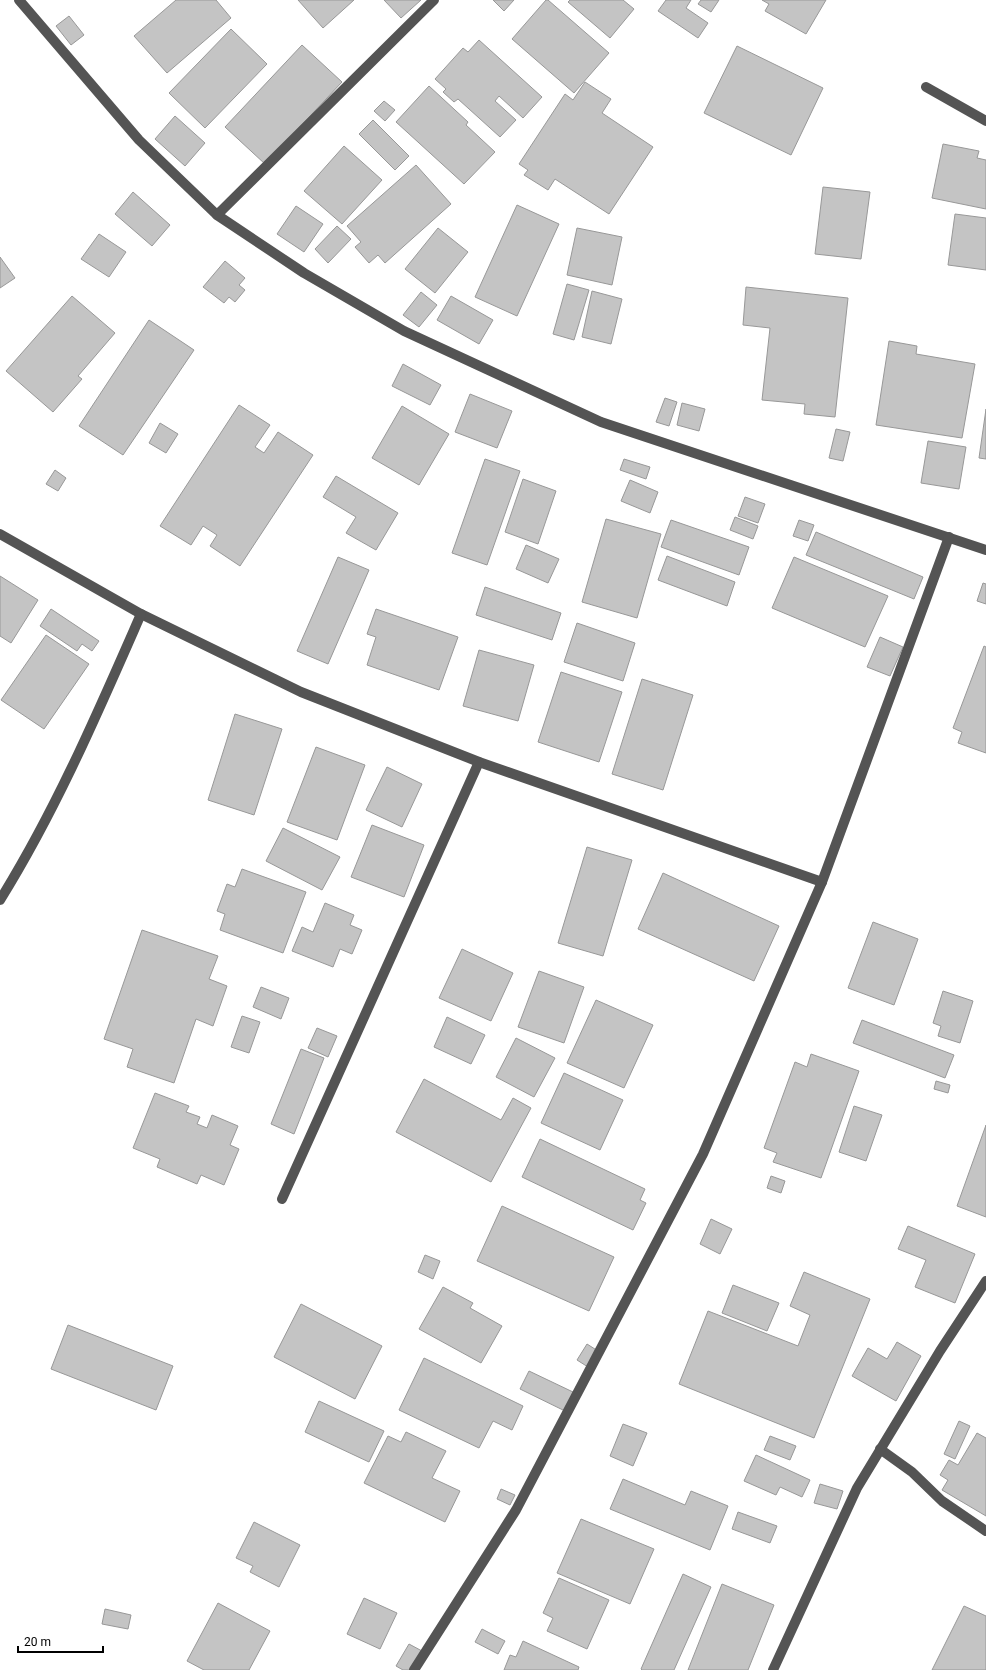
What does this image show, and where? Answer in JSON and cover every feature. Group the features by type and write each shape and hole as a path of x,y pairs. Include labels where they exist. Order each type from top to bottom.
{"street":[{"path":"19,0 139,140 217,215 304,273 404,331 601,422 986,550"},
{"path":"217,215 434,0"},
{"path":"926,87 986,121"},
{"path":"0,534 141,614 301,692 480,762 822,882"},
{"path":"414,1670 516,1510 703,1154 822,882 949,537"},
{"path":"0,900 20,869 88,737 141,614"},
{"path":"282,1199 480,762"},
{"path":"773,1670 857,1488 940,1351 986,1282"},
{"path":"880,1449 912,1472 942,1501 986,1531"}],"building":[{"path":"176,0 216,0 231,18 167,73 134,36"},
{"path":"298,0 354,0 323,28"},
{"path":"384,0 421,0 401,18"},
{"path":"493,0 514,0 504,11"},
{"path":"546,0 548,0 609,53 574,93 512,39"},
{"path":"570,0 623,0 634,9 610,38 568,2"},
{"path":"666,0 691,0 686,8 708,23 698,38 658,11"},
{"path":"701,0 719,0 711,12 698,4"},
{"path":"762,0 826,0 806,34 765,11 769,4"},
{"path":"69,16 84,35 71,45 56,26"},
{"path":"231,29 267,64 205,128 169,93"},
{"path":"479,40 542,97 523,118 499,96 495,101 516,120 500,137 458,99 454,102 443,92 446,89 435,79 463,48 468,52"},
{"path":"302,45 342,82 265,164 225,127"},
{"path":"737,46 823,88 791,155 704,113"},
{"path":"585,82 611,99 602,113 653,147 609,214 555,179 548,190 524,175 528,170 519,164 565,94 573,100"},
{"path":"429,86 468,122 466,125 495,152 464,184 396,122"},
{"path":"384,101 395,110 385,121 374,111"},
{"path":"175,116 205,143 185,166 155,139"},
{"path":"373,120 409,156 395,170 359,134"},
{"path":"943,144 979,151 977,158 986,160 986,209 932,198"},
{"path":"344,146 382,180 342,224 304,191"},
{"path":"416,165 451,204 385,263 378,255 369,263 355,247 361,242 347,226"},
{"path":"823,187 870,192 861,259 815,254"},
{"path":"133,192 170,225 152,246 115,214"},
{"path":"517,205 559,224 517,316 475,297"},
{"path":"296,206 323,224 304,252 277,234"},
{"path":"955,214 986,218 986,270 948,265"},
{"path":"337,226 351,239 328,263 315,249"},
{"path":"438,228 468,252 435,293 405,269"},
{"path":"577,228 622,237 612,285 567,275"},
{"path":"99,234 126,252 109,277 81,259"},
{"path":"0,257 15,278 0,288"},
{"path":"225,261 245,278 239,285 245,290 235,302 229,297 224,303 203,287"},
{"path":"567,284 589,290 574,340 553,334"},
{"path":"746,287 848,298 835,417 804,414 805,404 762,400 770,328 743,325"},
{"path":"592,291 622,299 611,344 582,337"},
{"path":"421,292 437,305 419,327 403,315"},
{"path":"72,296 115,333 78,376 82,379 53,412 6,371"},
{"path":"451,296 493,320 479,344 437,320"},
{"path":"149,320 194,350 123,455 79,426"},
{"path":"889,341 917,346 916,354 975,364 962,438 876,425"},
{"path":"403,364 441,385 430,405 392,386"},
{"path":"470,394 512,411 497,448 455,432"},
{"path":"665,398 677,402 669,426 656,422"},
{"path":"682,403 705,409 699,431 677,425"},
{"path":"239,405 270,425 255,447 264,453 278,432 313,455 240,566 210,546 217,535 203,526 191,545 160,526"},
{"path":"402,406 449,434 419,485 372,458"},
{"path":"986,409 986,459 979,458"},
{"path":"160,423 178,434 166,453 149,443"},
{"path":"836,429 850,432 843,461 829,458"},
{"path":"928,441 966,447 959,489 921,483"},
{"path":"485,459 520,471 487,565 452,553"},
{"path":"624,459 650,467 646,479 620,470"},
{"path":"55,470 66,478 58,491 46,484"},
{"path":"336,476 398,513 376,550 346,533 356,517 323,497"},
{"path":"523,479 556,491 538,544 505,532"},
{"path":"630,480 658,492 650,513 621,501"},
{"path":"745,497 765,504 758,523 738,516"},
{"path":"735,517 758,526 753,539 730,530"},
{"path":"606,519 661,534 637,618 582,602"},
{"path":"671,520 749,547 739,575 661,547"},
{"path":"799,520 814,525 808,541 793,536"},
{"path":"816,532 923,577 914,599 806,555"},
{"path":"526,545 559,559 548,583 516,569"},
{"path":"667,556 735,582 727,606 658,580"},
{"path":"338,557 369,570 328,664 297,651"},
{"path":"794,557 888,596 865,647 772,608"},
{"path":"0,576 38,600 11,643 0,636"},
{"path":"983,583 986,584 986,604 977,601"},
{"path":"485,587 561,613 552,640 476,615"},
{"path":"51,609 99,641 92,651 82,644 77,651 40,626"},
{"path":"376,609 458,637 439,690 367,665 376,637 367,634"},
{"path":"577,623 635,643 623,681 564,662"},
{"path":"46,635 89,664 44,729 1,700"},
{"path":"880,637 903,647 890,676 867,667"},
{"path":"984,646 986,647 986,753 958,743 962,732 953,728"},
{"path":"479,650 534,665 518,721 463,706"},
{"path":"561,672 622,692 599,762 538,742"},
{"path":"642,679 693,695 663,790 612,774"},
{"path":"235,714 282,729 254,815 208,800"},
{"path":"316,747 365,765 337,840 287,822"},
{"path":"387,767 422,784 402,827 366,810"},
{"path":"372,825 424,845 404,897 351,877"},
{"path":"283,828 340,857 322,890 266,861"},
{"path":"587,847 632,860 603,956 558,943"},
{"path":"242,869 306,892 283,953 220,930 225,914 217,911 227,884 235,887"},
{"path":"663,873 779,926 754,981 638,929"},
{"path":"325,903 354,915 350,925 362,930 352,954 340,949 333,967 292,951 302,927 313,932"},
{"path":"873,922 918,939 894,1005 848,988"},
{"path":"142,930 218,956 209,979 227,986 213,1026 196,1019 174,1083 127,1067 133,1049 104,1039"},
{"path":"462,949 513,973 491,1021 439,998"},
{"path":"539,971 584,987 564,1043 518,1027"},
{"path":"261,987 289,998 281,1019 253,1007"},
{"path":"943,991 973,1001 960,1043 938,1036 941,1026 933,1023"},
{"path":"596,1000 653,1025 624,1088 567,1063"},
{"path":"242,1016 260,1022 249,1053 231,1047"},
{"path":"447,1017 485,1035 471,1064 434,1047"},
{"path":"862,1020 954,1055 945,1078 853,1043"},
{"path":"317,1028 337,1036 328,1057 308,1048"},
{"path":"516,1038 555,1058 534,1097 496,1077"},
{"path":"301,1049 324,1058 294,1134 271,1124"},
{"path":"811,1054 859,1071 821,1178 773,1162 777,1153 764,1148 795,1062 807,1067"},
{"path":"564,1073 623,1100 600,1150 541,1123"},
{"path":"424,1079 501,1120 513,1098 531,1108 491,1182 396,1132"},
{"path":"936,1081 950,1085 948,1093 934,1089"},
{"path":"155,1093 189,1106 186,1112 200,1117 197,1124 207,1128 212,1115 238,1126 230,1145 239,1149 224,1185 201,1175 197,1184 157,1167 160,1159 133,1148"},
{"path":"854,1106 882,1115 866,1161 839,1152"},
{"path":"986,1125 986,1217 957,1206"},
{"path":"540,1139 645,1189 640,1200 646,1203 633,1230 522,1177"},
{"path":"771,1176 785,1181 781,1193 767,1188"},
{"path":"502,1206 614,1257 589,1311 477,1261"},
{"path":"711,1219 732,1229 720,1254 700,1244"},
{"path":"908,1226 975,1254 955,1303 915,1287 926,1260 898,1249"},
{"path":"425,1255 440,1261 433,1279 418,1272"},
{"path":"804,1272 870,1299 814,1438 679,1384 708,1311 798,1346 810,1315 790,1306"},
{"path":"733,1285 779,1303 767,1331 722,1313"},
{"path":"443,1287 473,1303 470,1308 502,1326 481,1363 419,1329"},
{"path":"301,1304 382,1346 355,1399 274,1357"},
{"path":"68,1325 173,1366 156,1410 51,1369"},
{"path":"897,1342 921,1356 896,1401 852,1376 868,1348 887,1359"},
{"path":"587,1344 598,1351 588,1367 577,1360"},
{"path":"424,1358 523,1406 512,1430 493,1421 479,1448 399,1410"},
{"path":"529,1371 573,1392 565,1411 520,1389"},
{"path":"319,1401 384,1431 369,1462 305,1432"},
{"path":"959,1421 970,1426 955,1459 944,1454"},
{"path":"623,1424 647,1433 633,1466 610,1456"},
{"path":"406,1432 446,1451 432,1478 460,1491 445,1522 364,1483 388,1436 401,1442"},
{"path":"977,1433 986,1438 986,1516 942,1490 948,1480 940,1475 949,1460 958,1465"},
{"path":"770,1436 796,1446 790,1460 764,1450"},
{"path":"756,1455 810,1480 802,1497 780,1487 776,1495 744,1481"},
{"path":"623,1479 685,1505 691,1491 728,1506 710,1550 610,1509"},
{"path":"820,1484 843,1491 837,1509 814,1503"},
{"path":"501,1489 515,1495 510,1505 497,1499"},
{"path":"738,1512 777,1526 770,1543 732,1529"},
{"path":"581,1519 654,1549 630,1604 557,1573"},
{"path":"254,1522 300,1545 279,1587 250,1572 253,1566 236,1558"},
{"path":"683,1574 711,1587 674,1670 642,1670 641,1669"},
{"path":"559,1578 609,1600 587,1649 547,1631 553,1618 543,1613"},
{"path":"722,1584 774,1605 748,1670 688,1670"},
{"path":"364,1598 397,1613 380,1649 347,1634"},
{"path":"218,1603 270,1631 249,1670 204,1670 187,1661"},
{"path":"964,1606 986,1616 986,1670 932,1670"},
{"path":"105,1609 131,1615 128,1629 102,1624"},
{"path":"482,1629 505,1641 498,1654 475,1642"},
{"path":"523,1641 579,1667 578,1670 504,1670 510,1655 516,1657"},
{"path":"409,1644 422,1651 411,1670 403,1670 396,1666"}]}
